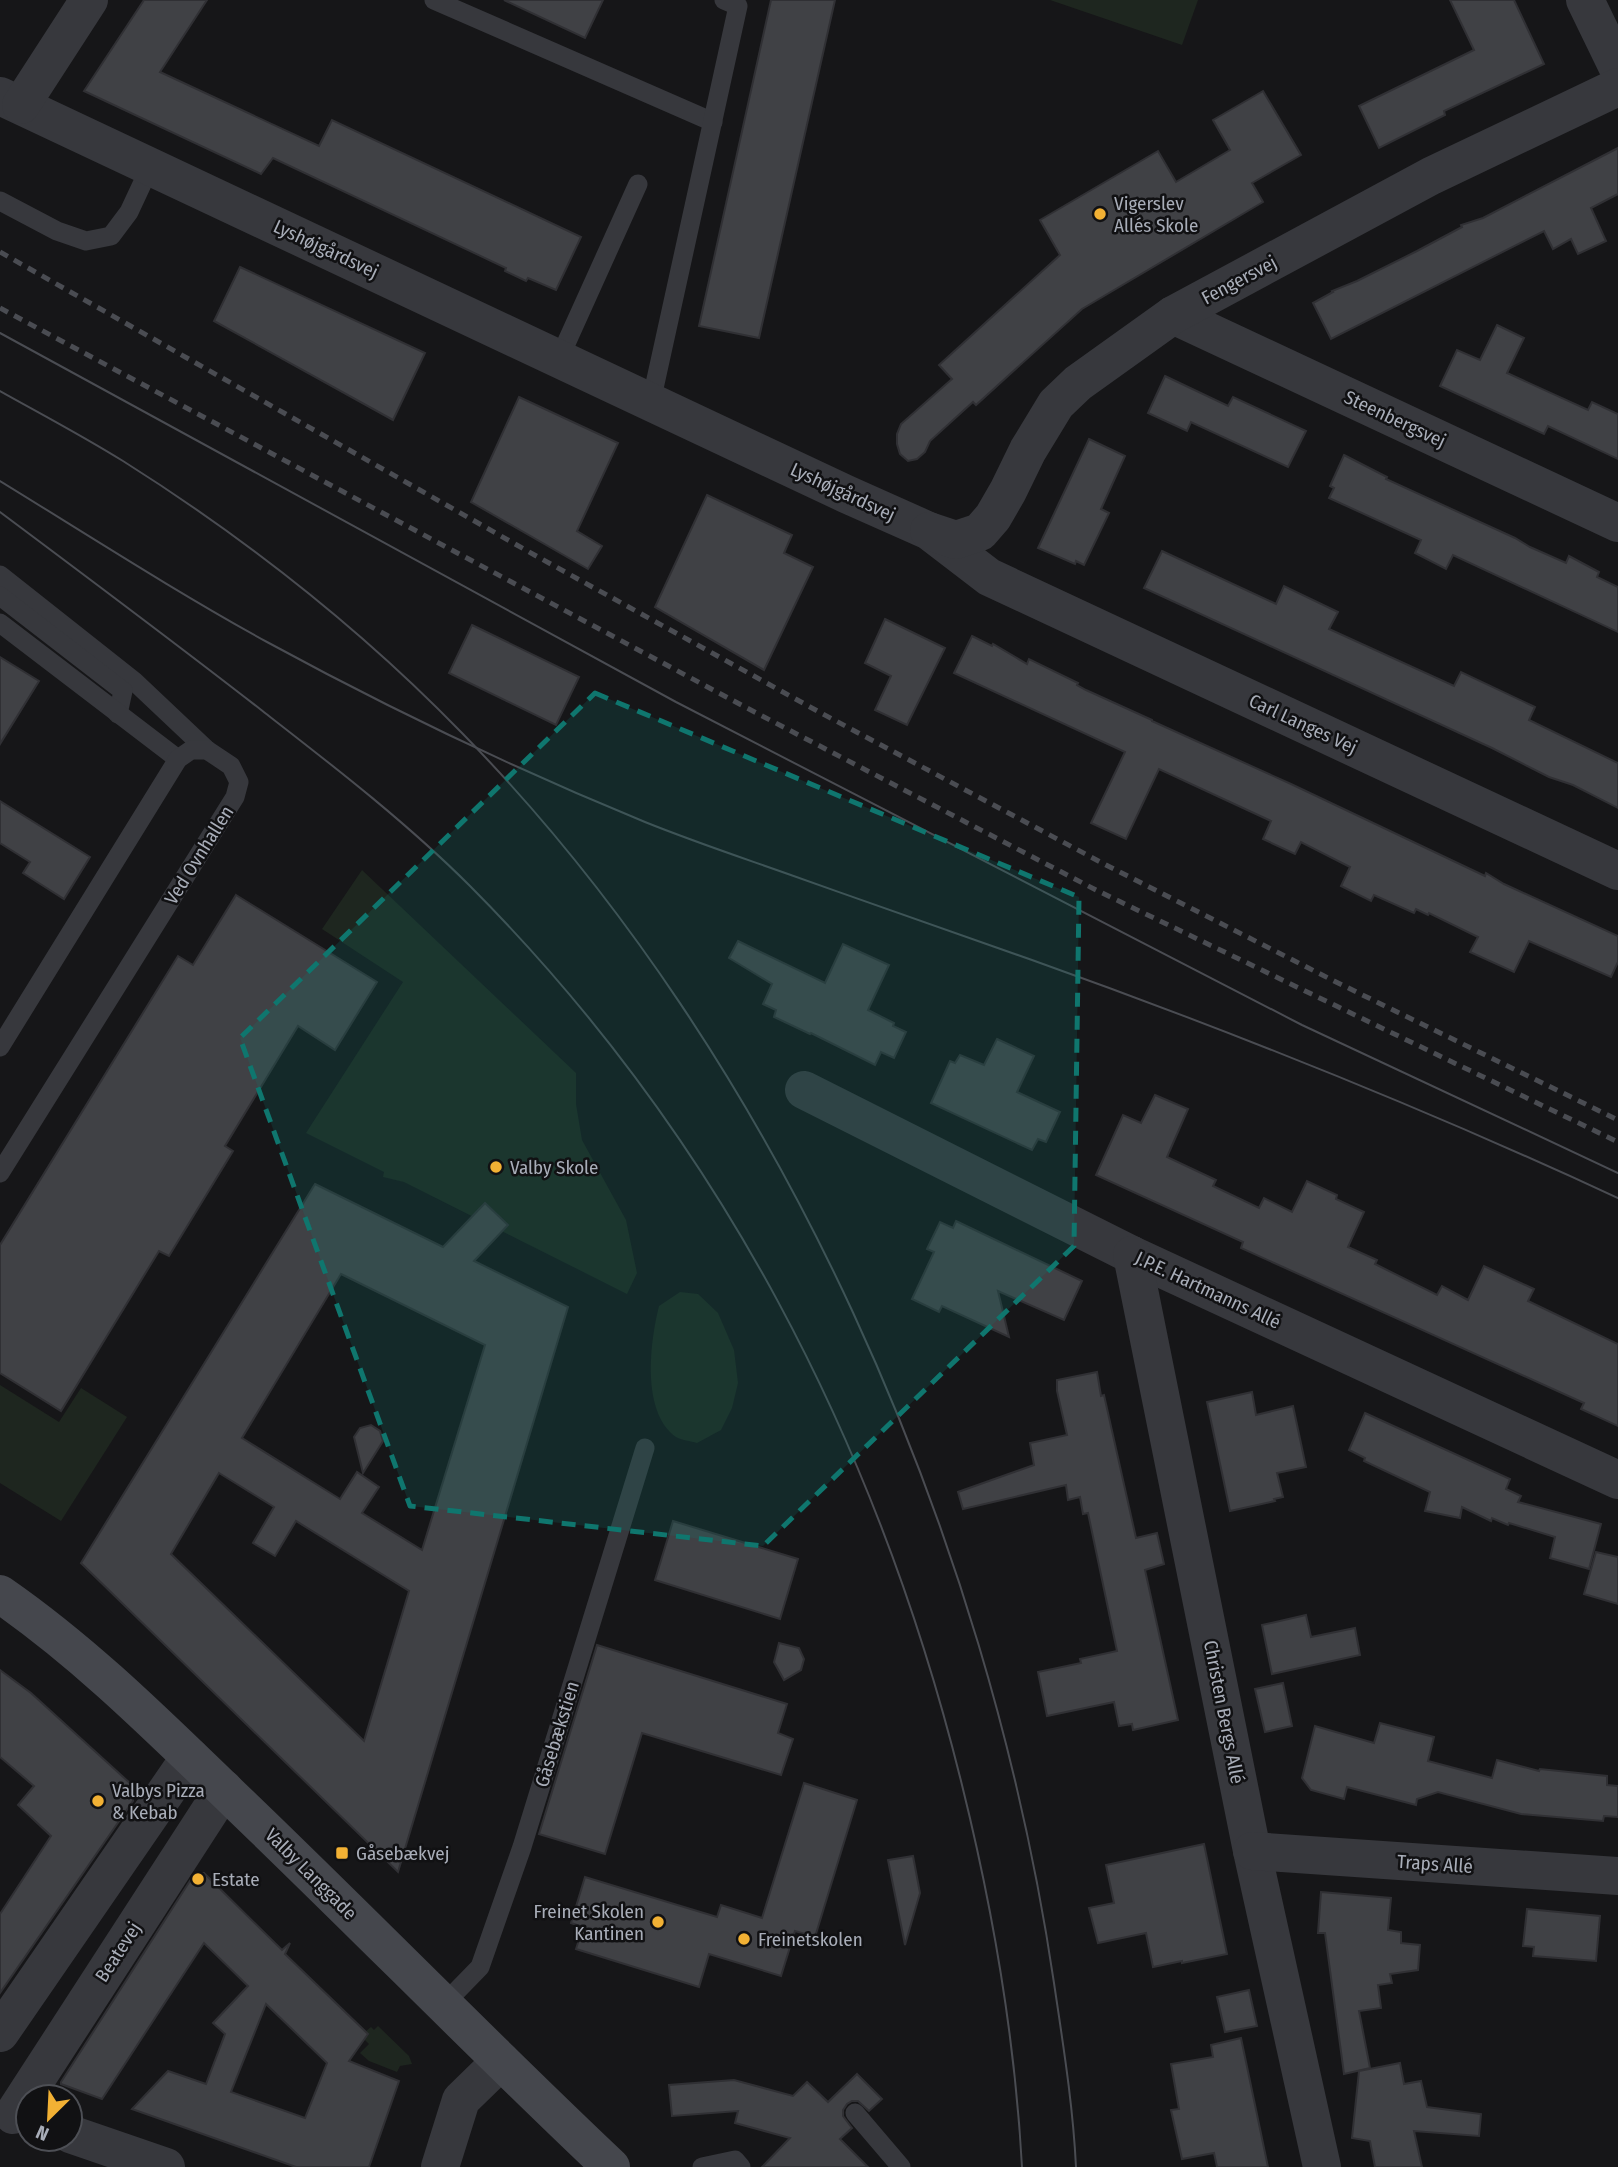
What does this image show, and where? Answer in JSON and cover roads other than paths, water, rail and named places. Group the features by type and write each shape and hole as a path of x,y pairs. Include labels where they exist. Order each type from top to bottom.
{"street":[{"path":"10,100 89,0"},
{"path":"1585,0 1618,68"},
{"name":"Fengersvej","path":"929,531 956,540 980,532 998,508 1056,404 1078,383 1173,315 1431,176 1618,87"},
{"name":"Lyshøjgårdsvej","path":"10,100 929,531 989,577"},
{"name":"Steenbergsvej","path":"1173,315 1618,523"},
{"name":"Carl Langes Vej","path":"989,577 1618,871"},
{"name":"J.P.E. Hartmanns Allé","path":"804,1090 1132,1255 1618,1480"},
{"name":"Christen Bergs Allé","path":"1132,1255 1252,1851 1322,2167"},
{"name":"Valby Langgade","path":"0,1594 39,1621 101,1672 611,2167"},
{"path":"0,2033 190,1757"},
{"name":"Beatevej","path":"35,2083 224,1789"},
{"name":"Traps Allé","path":"1252,1851 1618,1876"},
{"path":"440,2167 461,2100 501,2061"},
{"path":"84,2139 166,2167"}],"lane":[{"path":"434,0 713,122"},
{"path":"652,402 738,6 724,0"},
{"path":"0,201 57,231 86,241 111,236 129,212 150,167"},
{"path":"559,359 638,184"},
{"name":"Ved Ovnhallen","path":"0,575 134,681 207,750 231,766 239,782 235,797 0,1173"},
{"path":"0,596 123,691 118,714"},
{"path":"0,623 178,759"},
{"path":"0,1048 178,759 191,750 207,750"},
{"name":"Gåsebækstien","path":"443,2005 480,1966 526,1833 645,1448"},
{"path":"855,2113 901,2167"},
{"path":"702,2167 734,2160 741,2167"}],"tram line":[{"path":"0,333 676,702 1302,1025 1618,1173"},
{"path":"0,391 108,452 257,553 384,657 462,733 576,862 680,1003 772,1154 853,1312 922,1477 979,1645 1023,1814 1054,1983 1070,2098 1076,2167"},
{"path":"0,481 267,642 360,691 549,781 680,836 1032,960 1254,1043 1401,1102 1618,1198"},
{"path":"0,512 314,751 394,816 445,862 559,982 640,1084 713,1190 778,1301 835,1417 885,1536 927,1659 962,1785 993,1927 1014,2070 1022,2167"}],"railway":[{"path":"0,252 538,557 821,713 1106,865 1334,981 1618,1120"},
{"path":"0,308 745,707 1096,890 1618,1142"}],"place":[{"name":"Vigerslev Allés Skole","path":"1100,214"},
{"name":"Valby Skole","path":"496,1167"},
{"name":"Valbys Pizza & Kebab","path":"98,1801"},
{"name":"Gåsebækvej","path":"342,1853"},
{"name":"Estate","path":"198,1879"},
{"name":"Freinet Skolen Kantinen","path":"658,1922"},
{"name":"Freinetskolen","path":"744,1939"}]}
